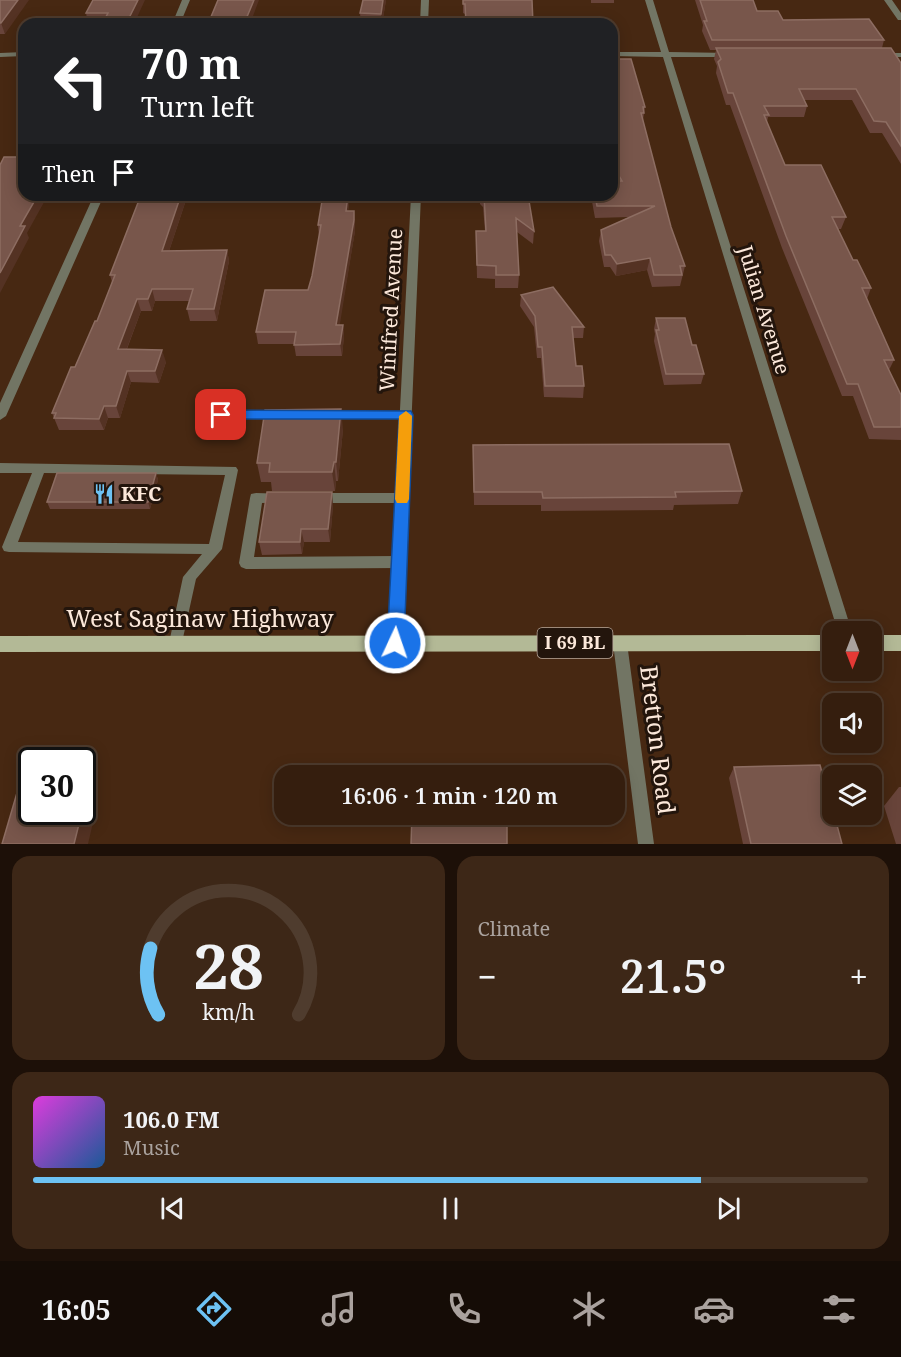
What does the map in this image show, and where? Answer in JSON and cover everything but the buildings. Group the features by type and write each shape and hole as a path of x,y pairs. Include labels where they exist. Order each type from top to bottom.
{"main road":[{"name":"West Saginaw Highway","path":"0,644 822,643"},
{"path":"882,643 901,643"}],"street":[{"path":"178,18 186,0"},
{"path":"424,18 425,0"},
{"name":"Julian Avenue","path":"649,0 842,621"},
{"path":"888,0 901,18"},
{"path":"0,56 18,54"},
{"path":"618,54 736,55"},
{"path":"866,55 901,55"},
{"path":"0,416 5,394 96,201"},
{"name":"Winifred Avenue","path":"395,643 416,201"},
{"path":"221,415 290,415"},
{"path":"314,415 406,415"},
{"path":"0,468 232,470 214,549 190,577 176,643"},
{"path":"40,468 9,547 214,549"},
{"path":"399,562 246,563 256,498 402,498"},
{"name":"Bretton Road","path":"620,643 646,844"}],"slow traffic":[{"path":"402,499 406,416"}],"place":[{"name":"KFC","path":"104,494"}],"route":[{"path":"221,415 406,415 395,643"}]}
